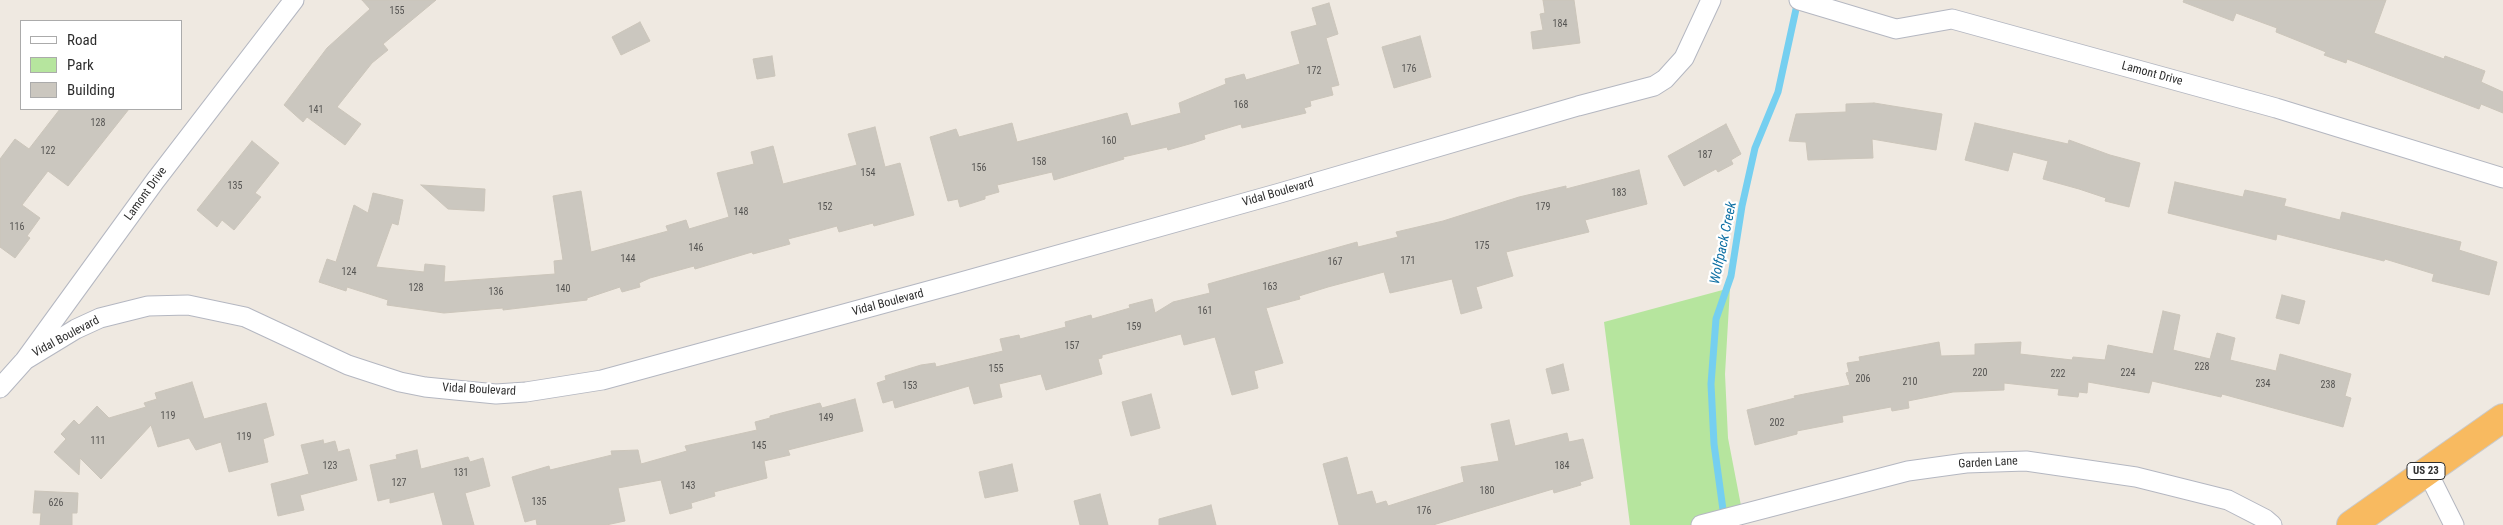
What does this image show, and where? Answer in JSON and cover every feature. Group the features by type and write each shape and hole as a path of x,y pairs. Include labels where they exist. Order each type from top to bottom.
{"highway":[{"name":"US 23","path":"2351,525 2503,418"}],"street":[{"name":"Lamont Drive","path":"0,388 24,360 155,182 294,0"},
{"name":"Vidal Boulevard","path":"24,360 76,329 100,318 148,306 188,305 245,317 348,365 400,382 425,387 496,394 544,390 602,380 986,276 1578,106 1654,86 1665,80 1684,58 1711,0"},
{"name":"Lamont Drive","path":"1799,0 1896,29 1952,19 2276,108 2503,178"},
{"name":"Garden Lane","path":"1716,521 1908,471 1966,463 2026,461 2136,477 2228,500 2266,519 2272,525"},
{"path":"2426,471 2454,525"}],"green space":[{"path":"1730,288 1725,374 1728,438 1743,516 1708,525 1630,525 1604,322"}],"building":[{"path":"362,0 436,0 383,44 388,50 372,63 337,107 361,124 345,145 307,117 303,122 284,105 327,48 370,9"},
{"path":"1543,0 1574,0 1580,43 1533,49 1531,32 1543,30 1540,14 1545,13"},
{"path":"2184,0 2386,0 2374,33 2444,59 2445,56 2485,71 2481,82 2503,92 2503,113 2481,104 2479,109 2347,59 2346,63 2324,55 2326,52 2276,32 2277,28 2236,13 2233,21 2183,2"},
{"path":"1329,3 1338,34 1326,38 1339,85 1331,87 1333,95 1310,101 1311,106 1304,108 1306,113 1242,128 1241,124 1204,135 1205,139 1193,143 1168,150 1167,147 1123,157 1124,159 1054,180 1052,172 997,185 999,192 985,196 985,199 960,207 958,199 948,201 930,137 956,129 959,137 1012,123 1017,142 1127,113 1131,126 1181,113 1179,103 1226,84 1225,79 1244,74 1246,80 1300,64 1291,32 1317,25 1312,8"},
{"path":"640,22 650,41 621,55 612,37"},
{"path":"1420,36 1431,77 1394,88 1382,47"},
{"path":"772,56 775,76 757,79 753,59"},
{"path":"1874,103 1942,114 1936,150 1872,139 1873,158 1808,160 1806,142 1789,141 1796,114 1846,112 1846,104"},
{"path":"59,110 128,110 68,186 48,171 22,205 40,218 27,236 30,238 15,258 0,247 0,159 15,139 29,149"},
{"path":"1975,123 2068,144 2069,140 2110,155 2140,163 2129,207 2105,201 2106,198 2043,179 2048,161 2013,152 2008,171 1965,160"},
{"path":"1726,124 1741,154 1731,160 1733,164 1718,172 1716,169 1684,186 1668,156"},
{"path":"875,127 885,167 900,163 914,215 874,226 873,223 839,232 837,226 788,239 790,244 753,254 752,252 695,269 694,266 650,278 639,283 640,287 622,292 620,287 587,298 587,300 503,310 503,308 444,313 387,305 388,300 347,287 346,291 319,282 327,259 336,262 354,205 368,213 373,193 403,200 398,225 392,223 376,267 424,272 425,264 445,266 444,282 555,274 554,261 563,260 553,196 581,191 591,252 668,231 666,226 686,220 689,229 729,217 717,173 754,164 751,152 773,146 783,184 857,165 848,134"},
{"path":"252,141 279,163 255,193 261,197 234,230 222,220 217,227 197,210"},
{"path":"1639,170 1647,204 1585,220 1589,232 1506,252 1513,276 1476,287 1482,308 1461,314 1452,279 1390,293 1384,272 1328,287 1299,296 1300,299 1266,308 1283,363 1254,371 1258,388 1232,395 1215,337 1184,345 1181,334 1102,355 1102,358 1098,359 1102,374 1046,390 1041,374 999,384 1002,397 974,404 969,386 895,408 893,400 883,403 877,383 886,380 885,376 921,365 935,363 936,367 1003,351 1000,339 1019,335 1020,339 1066,327 1065,322 1091,315 1092,319 1130,308 1129,305 1152,299 1155,313 1173,302 1210,293 1208,284 1357,242 1358,247 1398,237 1396,232 1443,221 1519,197 1566,186 1566,189"},
{"path":"2175,182 2243,197 2245,190 2286,199 2284,206 2340,220 2342,212 2461,242 2459,250 2497,262 2489,295 2432,281 2434,274 2385,259 2384,261 2277,234 2276,240 2168,213"},
{"path":"421,185 485,189 484,211 448,209"},
{"path":"2282,295 2305,301 2299,324 2276,318"},
{"path":"2163,311 2180,315 2173,350 2210,359 2217,333 2235,338 2230,360 2276,371 2280,354 2351,374 2345,396 2351,398 2343,427 2222,394 2221,397 2152,381 2149,393 2088,382 2087,393 2079,392 2078,397 2058,395 2059,389 2004,383 2004,390 1953,392 1908,401 1909,408 1892,411 1891,407 1842,416 1843,422 1797,431 1797,434 1755,445 1747,410 1795,398 1794,396 1850,385 1846,373 1849,372 1847,363 1860,361 1859,357 1939,342 1941,356 1975,355 1975,344 2021,342 2020,354 2072,360 2073,357 2105,360 2108,345 2153,354"},
{"path":"1563,364 1569,390 1552,394 1546,369"},
{"path":"192,382 204,419 266,403 274,435 263,439 268,462 229,472 221,442 196,450 189,438 158,447 151,425 101,479 80,458 79,475 54,452 66,439 61,434 74,420 79,425 97,406 109,418 146,407 144,403 157,399 155,393"},
{"path":"1151,394 1160,428 1131,436 1122,402"},
{"path":"855,399 863,431 788,450 790,455 764,461 767,478 714,492 715,496 691,503 692,508 670,514 661,480 618,488 625,521 606,525 537,525 536,519 525,522 512,477 549,466 550,470 612,455 611,451 638,450 641,464 687,451 685,446 757,430 755,422 770,418 770,416 820,403 822,408"},
{"path":"1509,420 1515,446 1567,433 1569,442 1583,439 1593,478 1580,482 1581,485 1554,493 1553,489 1433,525 1339,525 1323,464 1347,457 1357,495 1372,491 1376,504 1386,501 1388,506 1464,482 1461,467 1499,461 1491,424"},
{"path":"323,440 324,444 335,441 338,452 349,449 357,480 300,495 304,510 278,516 271,484 309,474 301,445"},
{"path":"417,450 421,469 468,457 470,462 483,458 490,486 465,493 474,525 443,525 434,492 390,503 390,498 378,501 370,465 397,459 396,455"},
{"path":"1012,464 1018,491 985,498 979,472"},
{"path":"35,491 78,493 77,513 72,513 72,525 40,525 41,513 33,513"},
{"path":"1100,494 1108,525 1080,525 1074,501"},
{"path":"1211,505 1216,525 1159,525 1159,519"}],"waterway":[{"name":"Wolfpack Creek","path":"1724,517 1714,444 1711,384 1716,319 1731,276 1742,206 1755,148 1778,92 1798,0"}]}
